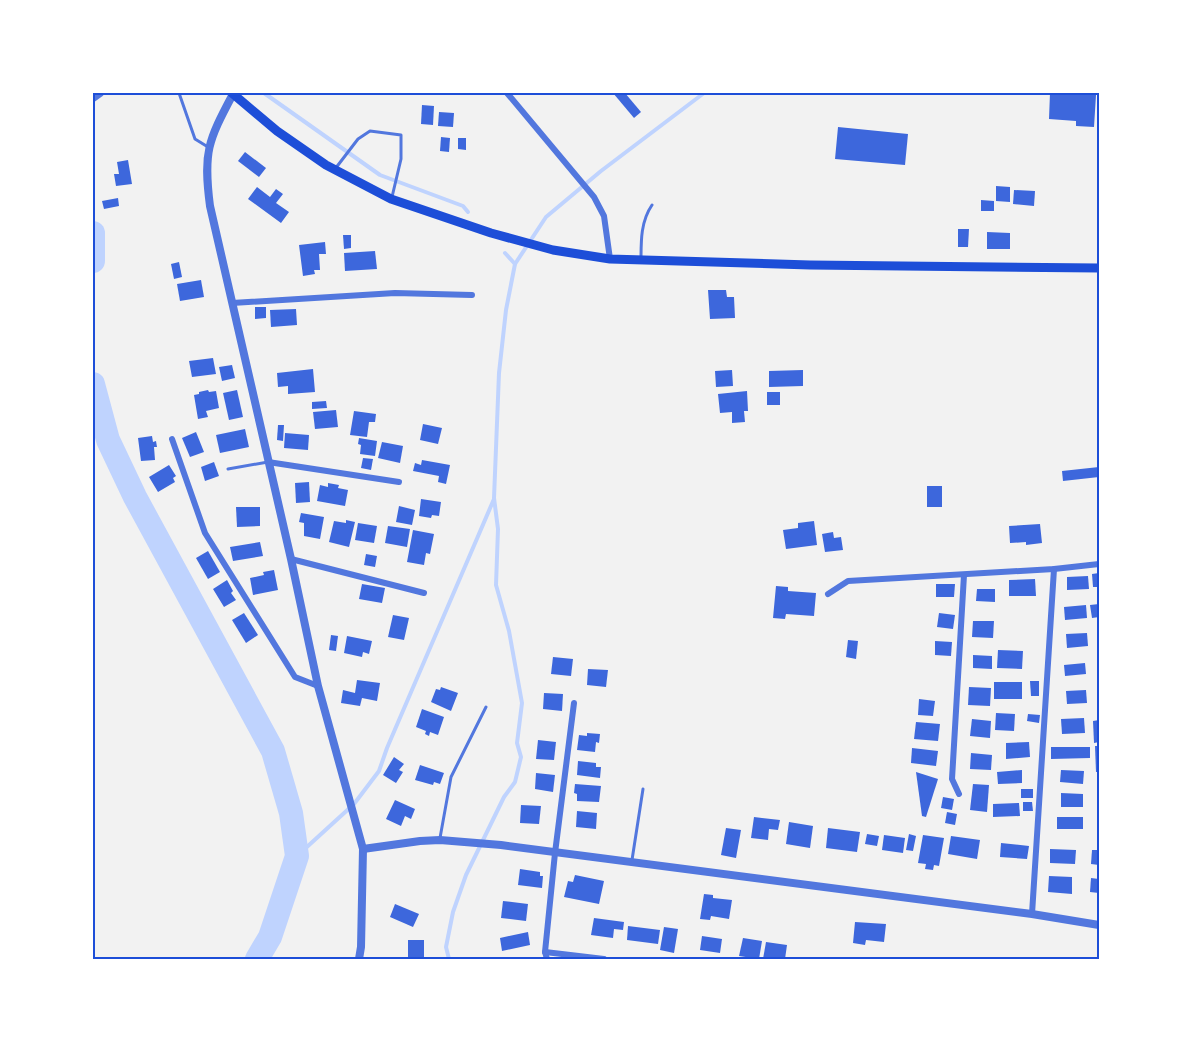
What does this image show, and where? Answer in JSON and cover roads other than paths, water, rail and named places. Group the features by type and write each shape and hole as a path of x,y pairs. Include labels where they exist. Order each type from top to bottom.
{"main road":[{"path":"232,94 277,131 335,169 391,199 491,233 553,250 610,259 810,265 1099,268"}],"street":[{"path":"93,98 100,93"},
{"path":"507,93 594,197 604,216 610,259"},
{"path":"232,94 208,147 206,179 210,206 318,686 363,849 361,947 358,959"},
{"path":"232,303 395,293 472,295"},
{"path":"172,439 205,533 295,676 318,686"},
{"path":"268,462 399,482"},
{"path":"291,559 424,593"},
{"path":"828,594 848,581 1054,569 1099,564"},
{"path":"1032,914 1054,569"},
{"path":"959,794 952,779 964,575"},
{"path":"574,703 555,853 546,955 604,959"},
{"path":"363,849 440,840 501,845 1032,914 1099,925"}],"lane":[{"path":"179,93 195,139 208,147"},
{"path":"335,169 358,139 370,131 401,135 401,159 391,199"},
{"path":"641,260 641,234 647,213 652,206"},
{"path":"228,469 268,462"},
{"path":"440,840 451,777 486,707"},
{"path":"632,862 643,789"}],"waterway":[{"path":"264,93 380,175 463,206 468,212"},
{"path":"449,959 446,947 453,912 466,875 504,797 515,782 521,757 517,743 522,703 509,631 496,585 498,529 494,498 499,373 506,310 515,264 546,217 601,171 704,93"},
{"path":"93,233 93,261"},
{"path":"505,253 515,264"},
{"path":"93,384 108,440 135,497 273,751 291,813 297,856 270,937 257,959"},
{"path":"297,856 354,804 379,771 494,499"}]}
